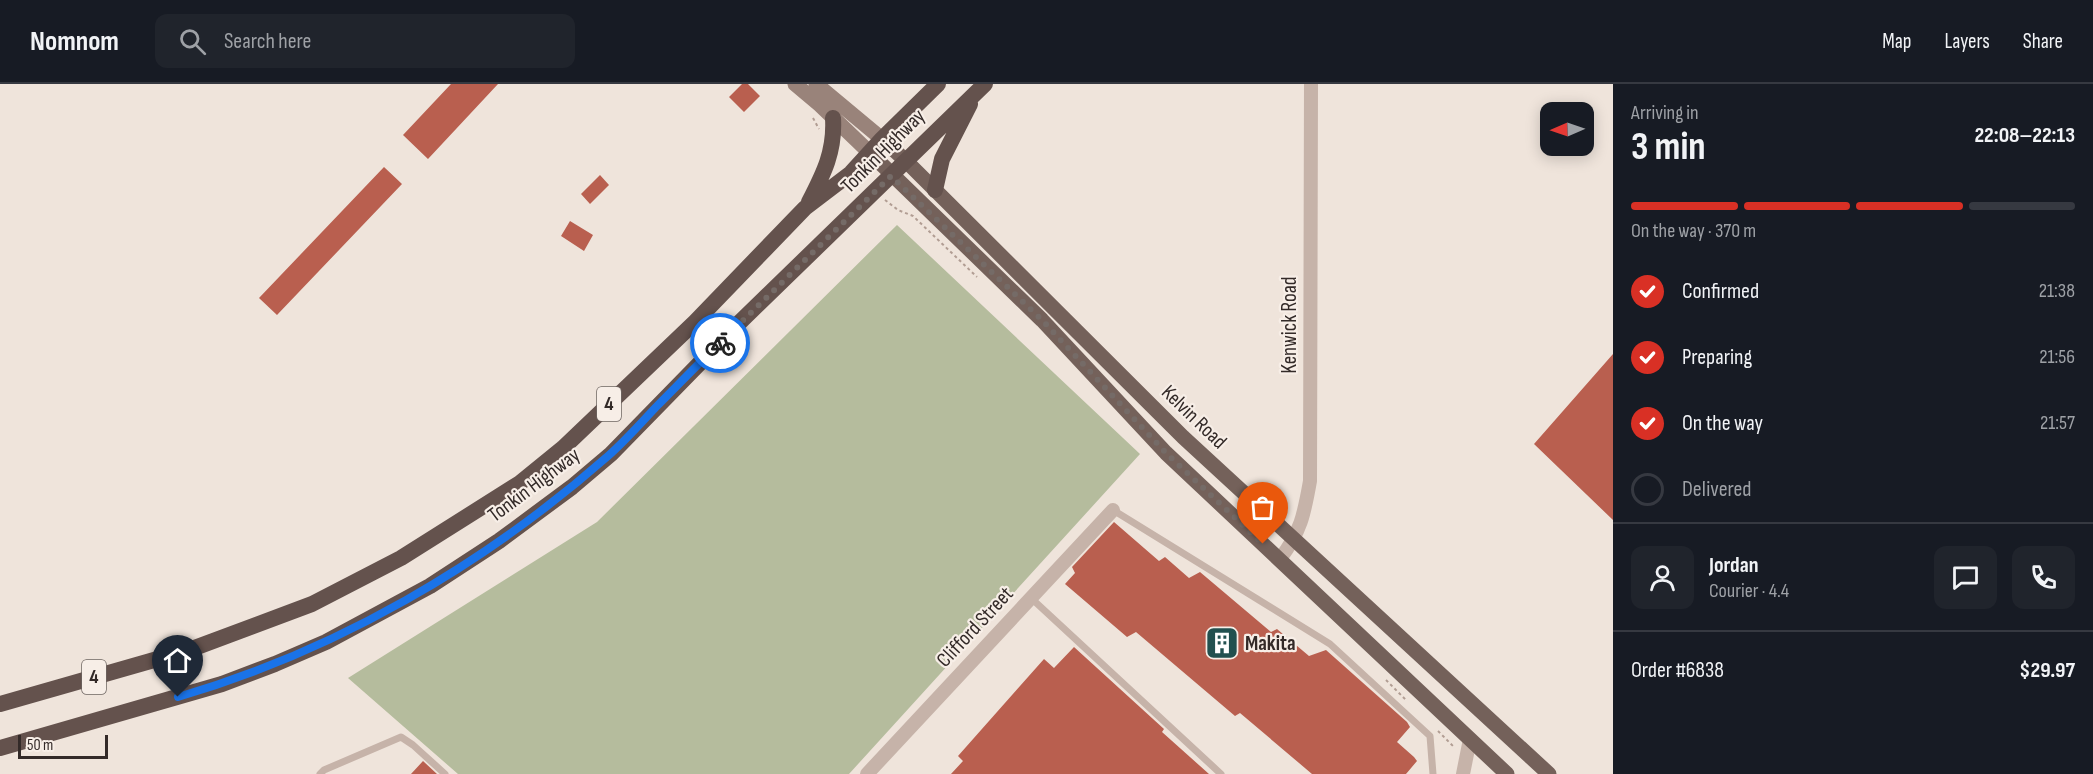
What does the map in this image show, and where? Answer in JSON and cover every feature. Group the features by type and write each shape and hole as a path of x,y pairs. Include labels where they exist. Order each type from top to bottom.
{"highway":[{"name":"Tonkin Highway","path":"0,704 189,650 312,604 426,543 520,483 563,448 694,322 805,208 851,173 938,84"},
{"name":"Tonkin Highway","path":"0,748 222,684 326,642 430,586 531,518 610,454 739,323 980,88"},
{"path":"935,190 942,159 980,88"},
{"path":"805,208 832,150 833,118"}],"main road":[{"name":"Kelvin Road","path":"795,84 820,105 1042,320 1166,453 1507,774"},
{"name":"Kelvin Road","path":"816,84 906,161 1183,437 1549,774"}],"street":[{"name":"Kenwick Road","path":"1280,559 1294,539 1305,515 1310,481 1311,84"},
{"name":"Clifford Street","path":"867,774 1113,510"},
{"path":"1463,774 1470,740"}],"lane":[{"path":"1113,510 1330,644 1430,736 1433,774"},
{"path":"1031,598 1221,774"},
{"path":"320,774 324,770 401,737 445,774"}],"path":[{"path":"820,105 811,115 821,132"}],"green space":[{"path":"897,225 1140,454 849,774 458,774 348,678 597,522"}],"building":[{"path":"451,84 498,84 428,159 403,135"},
{"path":"742,84 748,84 760,96 744,112 729,97"},
{"path":"384,167 402,184 277,315 259,298"},
{"path":"600,175 609,185 590,204 581,194"},
{"path":"570,221 593,235 584,251 561,236"},
{"path":"1613,354 1613,520 1534,444"},
{"name":"Makita","path":"1114,522 1159,561 1165,557 1189,578 1200,572 1271,632 1277,629 1309,656 1326,650 1407,722 1410,727 1397,742 1417,761 1406,774 1312,774 1240,713 1235,716 1136,632 1127,637 1065,584 1075,573 1072,567"},
{"path":"1074,647 1164,729 1162,732 1209,774 951,774 963,761 958,756 1044,659 1054,668"},
{"path":"423,761 437,774 411,774"}],"way so far":[{"path":"720,343 891,176 1042,320 1166,453 1263,544"}],"place":[{"name":"Makita","path":"1222,643"}],"route":[{"path":"178,697 222,684 326,642 430,586 466,563 572,487 610,454 720,343"}]}
